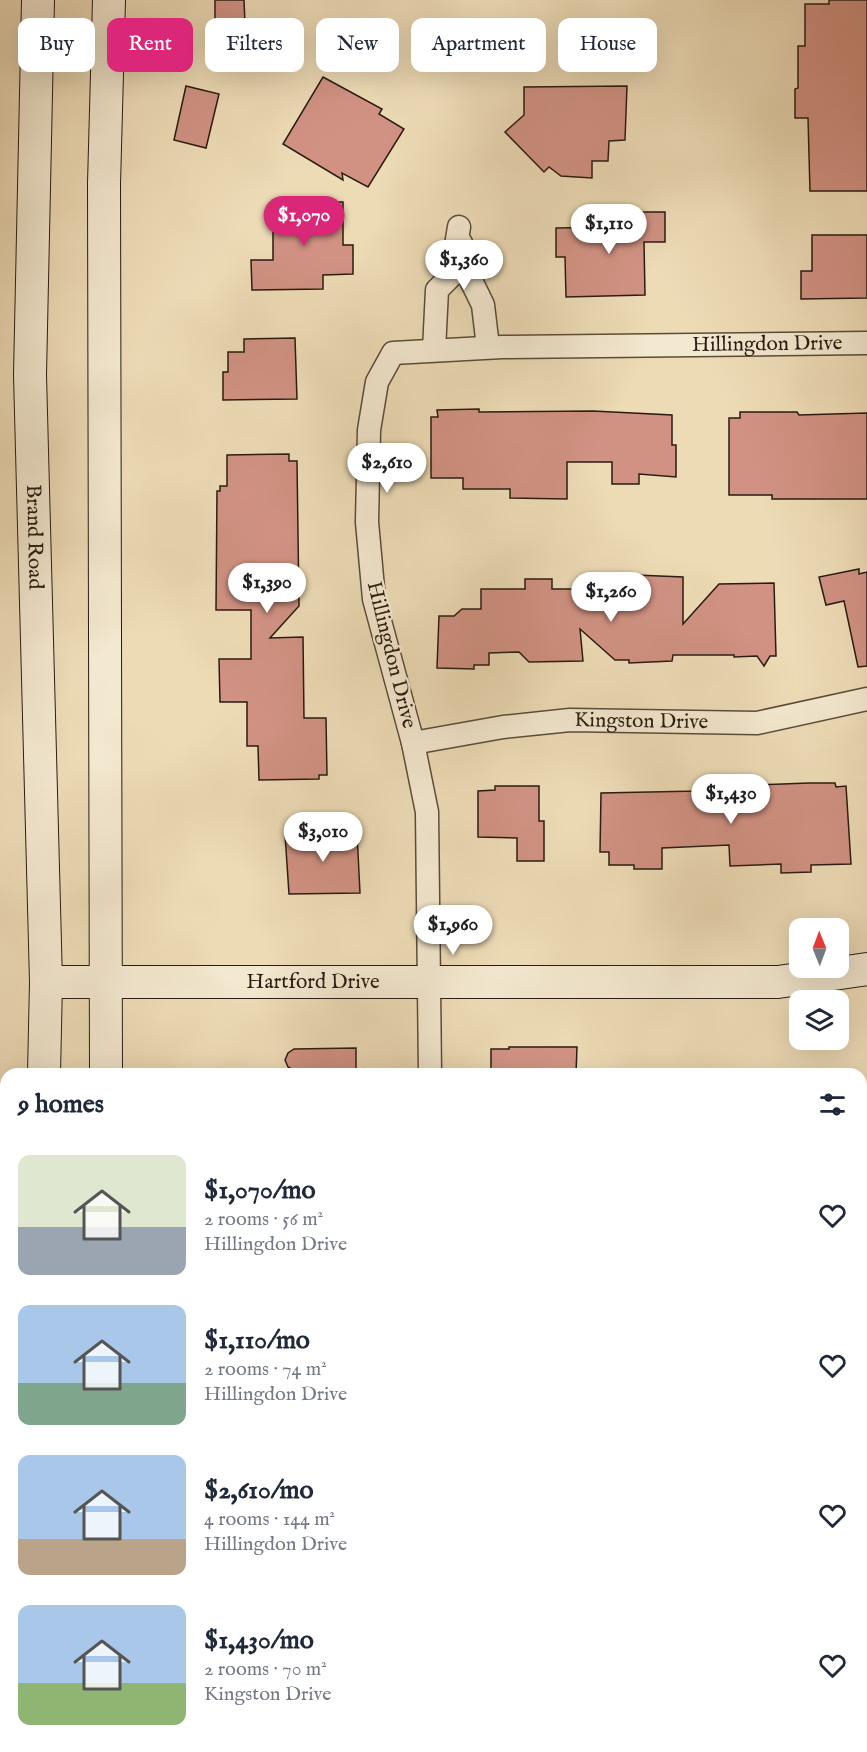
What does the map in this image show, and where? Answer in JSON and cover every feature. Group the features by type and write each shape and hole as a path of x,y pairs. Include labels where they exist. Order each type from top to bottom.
{"main road":[{"name":"Brand Road","path":"38,0 30,375 46,982 44,1068"},
{"path":"106,1068 104,184 109,0"},
{"name":"Hartford Drive","path":"46,982 778,982 867,969"}],"street":[{"path":"434,350 436,290 451,276 459,226 465,268 483,306 488,347"},
{"name":"Hillingdon Drive","path":"430,1068 427,812 413,743 374,599 367,522 368,439 377,381 393,353 488,347 867,343"},
{"name":"Kingston Drive","path":"413,743 503,727 570,720 757,723 867,699"}],"building":[{"path":"215,0 244,0 245,18 215,18"},
{"path":"829,0 867,0 867,191 810,191 808,118 795,118 798,46 805,46 805,4 829,4"},
{"path":"323,77 382,109 379,114 404,129 368,187 342,173 343,180 283,144"},
{"path":"186,86 219,94 206,148 174,140"},
{"path":"627,86 625,140 609,141 608,161 592,161 592,178 561,176 549,167 544,172 505,132 524,115 524,87"},
{"path":"273,202 343,202 343,245 353,245 353,274 323,275 323,289 252,290 251,260 273,260"},
{"path":"619,212 665,212 665,242 644,242 645,295 566,297 565,257 556,257 556,228 619,227"},
{"path":"812,235 867,235 867,298 801,299 801,271 812,271"},
{"path":"295,338 297,399 223,400 223,372 228,372 228,352 244,352 244,339"},
{"path":"479,409 479,412 593,411 672,415 672,445 676,445 676,477 639,474 639,484 612,484 612,462 567,462 567,499 510,498 510,489 463,489 463,478 431,478 431,417 438,417 437,410"},
{"path":"740,412 797,412 799,415 867,413 867,499 772,499 772,495 729,495 729,418 740,418"},
{"path":"289,454 289,461 297,461 299,606 270,638 303,637 304,718 326,718 327,775 319,775 319,779 259,780 258,746 247,746 247,702 220,702 219,659 251,659 251,610 216,610 217,491 220,491 220,486 227,486 227,455"},
{"path":"859,569 859,574 867,572 867,666 858,667 844,601 826,605 819,577"},
{"path":"612,574 683,577 683,624 719,584 774,583 776,656 770,656 764,666 757,656 734,657 734,655 673,655 672,661 629,663 629,660 615,660 580,629 583,661 529,662 519,652 489,653 489,665 474,665 474,669 437,668 439,616 454,616 462,609 481,609 481,589 525,589 525,579 552,579 552,589 612,589"},
{"path":"835,783 836,787 846,786 851,864 811,865 811,872 781,873 781,864 730,866 729,845 662,848 662,869 634,869 634,865 609,865 609,852 600,852 601,793 698,791 698,787"},
{"path":"495,786 539,786 539,821 544,821 544,861 517,861 517,838 478,837 478,791 495,790"},
{"path":"357,833 360,893 289,894 285,834"},
{"path":"509,1047 577,1047 576,1068 491,1068 491,1049 509,1049"},
{"path":"356,1048 356,1068 290,1068 285,1060 288,1053 294,1049"}]}
